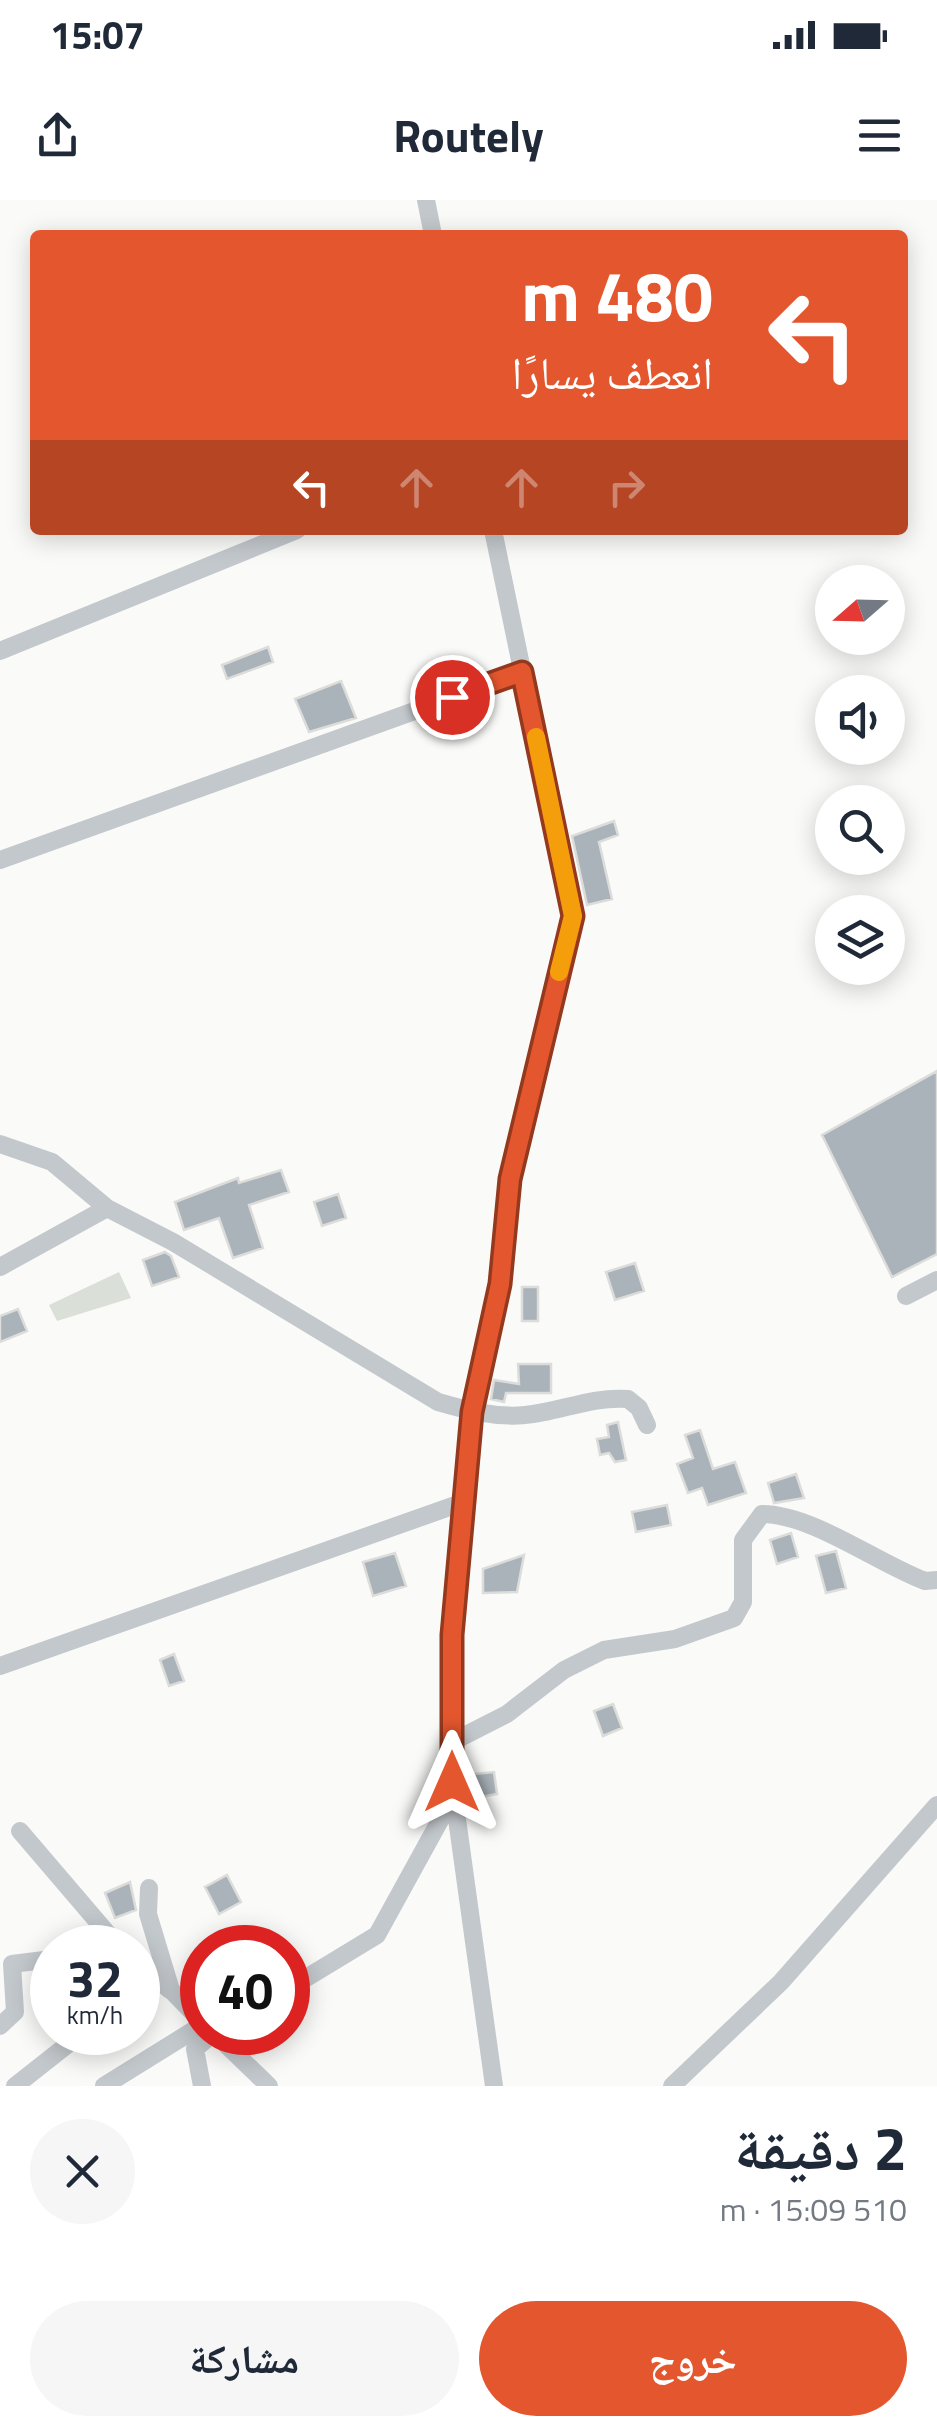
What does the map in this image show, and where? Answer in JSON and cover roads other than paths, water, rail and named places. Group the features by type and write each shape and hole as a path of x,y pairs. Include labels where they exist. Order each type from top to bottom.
{"street":[{"path":"426,200 432,230"},
{"path":"0,651 285,535"},
{"path":"494,2086 456,1810 452,1635 472,1412 500,1284 510,1179 573,916 495,535"},
{"path":"0,860 522,672"},
{"path":"0,1144 52,1162 107,1208 172,1242 438,1402 472,1412 526,1415 610,1398 628,1399 639,1408 647,1425"},
{"path":"0,1266 107,1208"},
{"path":"906,1296 937,1280"},
{"path":"0,1666 462,1503"},
{"path":"452,1742 508,1714 564,1670 604,1650 675,1640 734,1618 743,1602 743,1540 762,1514 778,1514 810,1526 924,1581 937,1580"},
{"path":"672,2086 781,1982 937,1804"},
{"path":"310,1976 378,1935 442,1816 456,1810"},
{"path":"20,1831 100,1925"},
{"path":"149,1888 148,1914 171,1990"},
{"path":"0,2026 15,2012 12,1964 30,1962"},
{"path":"160,1981 180,2000"},
{"path":"160,1988 171,1990"},
{"path":"104,2086 180,2037"},
{"path":"16,2086 55,2055"},
{"path":"196,2055 202,2086"},
{"path":"237,2055 269,2086"}]}
